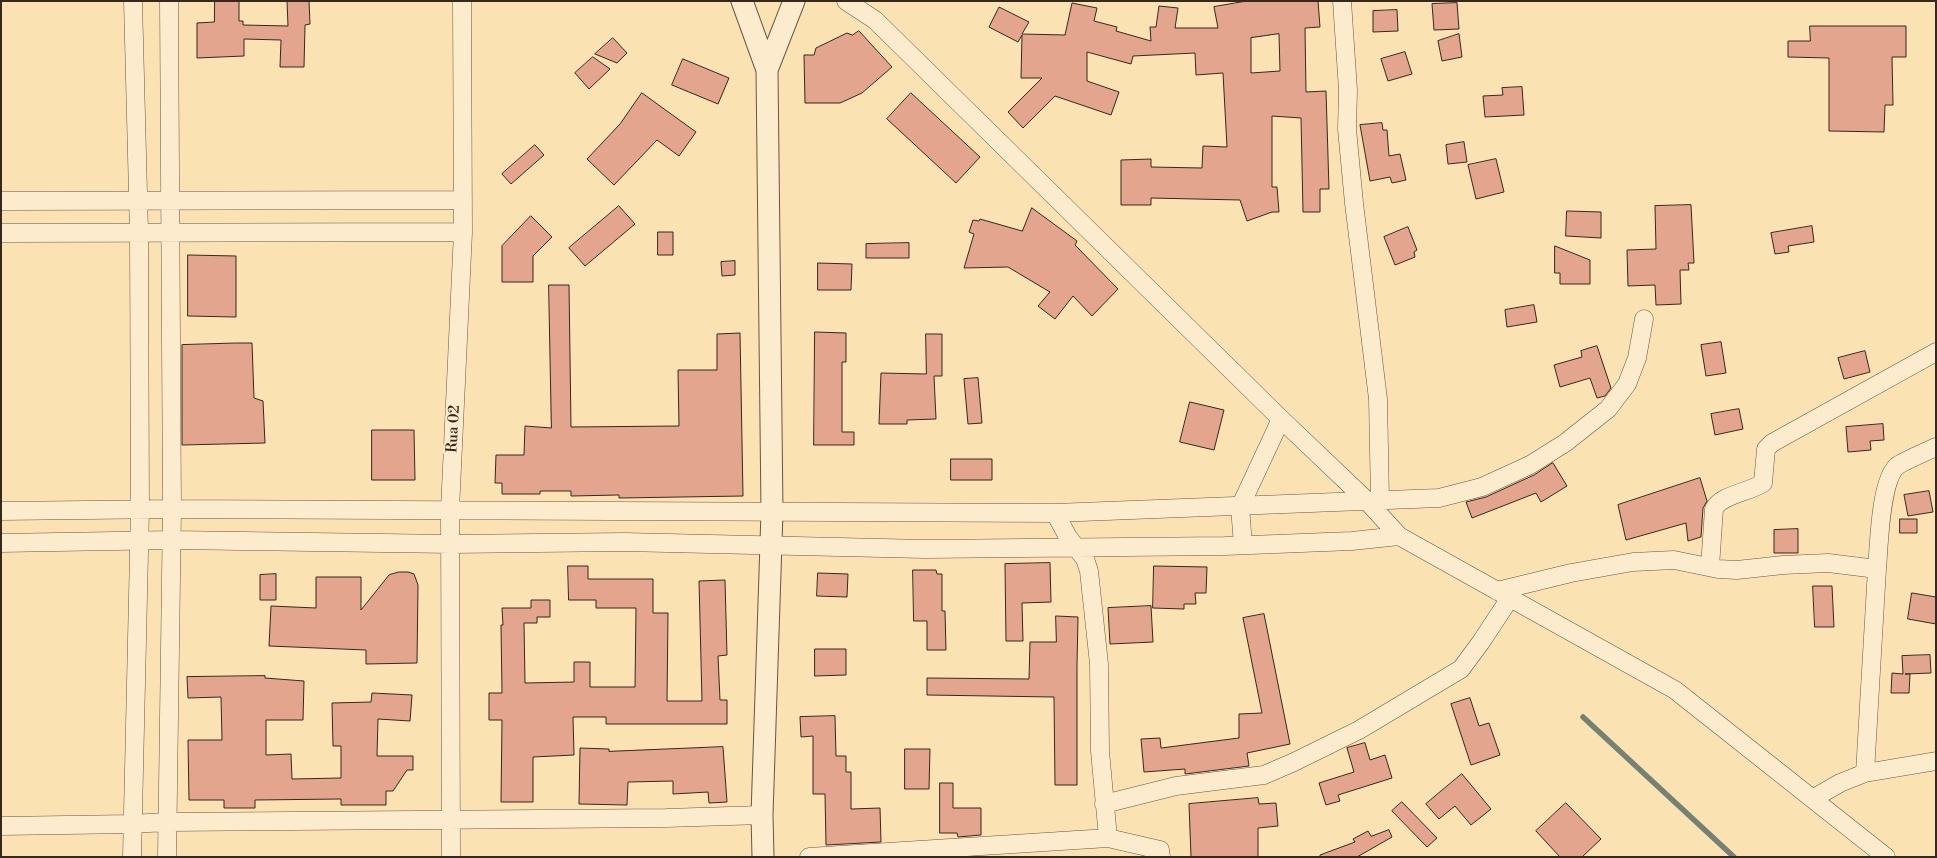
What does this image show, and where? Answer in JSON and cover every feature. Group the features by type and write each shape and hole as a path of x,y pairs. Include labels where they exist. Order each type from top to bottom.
{"street":[{"path":"132,857 131,824 140,509 138,201 133,1"},
{"path":"167,857 172,540 169,1"},
{"name":"Rua 02","path":"451,857 452,544 450,510 463,232 462,1"},
{"path":"742,1 767,70 772,546 762,815 763,857"},
{"path":"767,70 794,1"},
{"path":"846,1 875,20 1281,419 1373,500 1399,536 1676,690 1886,857"},
{"path":"865,1 875,20"},
{"path":"1342,1 1347,72 1348,129 1354,203 1378,399 1373,500"},
{"path":"1,201 463,200"},
{"path":"1,233 463,232"},
{"path":"1,511 172,508 1055,513 1439,498 1482,486 1530,465 1565,443 1608,408 1627,384 1637,358 1644,319"},
{"path":"1710,568 1714,509 1724,499 1756,488 1763,482 1766,449 1772,443 1936,352"},
{"path":"1243,545 1240,506 1281,419"},
{"path":"1865,773 1881,513 1891,477 1897,466 1936,447"},
{"path":"1055,513 1068,537 1085,559 1090,580 1098,664 1100,751 1108,838"},
{"path":"1,543 172,540 452,544 624,542 925,549 1243,545 1352,541 1399,536"},
{"path":"1104,804 1176,786 1264,774 1294,762 1359,730 1461,669 1482,642 1504,594 1571,573 1633,562 1674,560 1710,568 1738,570 1828,563 1877,570"},
{"path":"1814,798 1840,782 1865,773 1936,762"},
{"path":"1,826 167,822 666,818 762,815"},
{"path":"808,857 1108,838 1160,850 1161,857"}],"building":[{"path":"215,1 239,1 239,21 243,21 243,25 288,26 287,1 309,1 310,24 305,25 304,67 280,67 281,40 244,39 244,56 197,58 197,23 214,22"},
{"path":"1247,1 1318,1 1320,27 1305,28 1306,92 1326,91 1329,189 1320,189 1320,212 1303,212 1301,118 1272,116 1272,187 1277,187 1279,212 1272,212 1247,221 1240,200 1151,198 1151,205 1121,205 1121,160 1151,159 1151,167 1202,168 1203,146 1227,147 1223,73 1196,75 1195,53 1133,56 1131,64 1087,52 1087,81 1119,92 1111,115 1055,96 1023,128 1008,112 1042,78 1021,78 1022,35 1018,42 989,27 999,7 1029,22 1022,34 1065,35 1072,3 1097,8 1094,21 1117,27 1116,31 1151,41 1150,27 1156,27 1159,6 1178,8 1175,28 1218,28 1214,7","holes":["1279,34 1280,71 1251,73 1251,38"]},
{"path":"1457,3 1459,29 1434,30 1432,4"},
{"path":"1397,10 1398,31 1373,32 1373,11"},
{"path":"1810,26 1906,26 1906,57 1892,57 1893,105 1885,105 1884,132 1829,131 1829,58 1788,57 1788,41 1810,41"},
{"path":"859,31 892,67 862,93 840,103 805,103 804,55 814,55 816,48 847,33 852,35"},
{"path":"1459,34 1462,57 1442,61 1438,41"},
{"path":"613,38 627,53 617,63 595,54"},
{"path":"1405,52 1412,74 1388,81 1381,59"},
{"path":"593,57 610,69 589,89 575,73"},
{"path":"683,59 729,78 718,104 672,85"},
{"path":"1522,87 1524,115 1485,117 1483,96 1503,95 1502,88"},
{"path":"642,93 696,132 679,156 657,140 614,185 587,159 620,124"},
{"path":"911,93 980,157 956,183 887,119"},
{"path":"1382,123 1383,130 1387,130 1389,156 1400,154 1406,180 1392,183 1390,177 1370,181 1360,125"},
{"path":"1464,142 1467,162 1448,164 1446,145"},
{"path":"535,145 544,155 511,184 502,174"},
{"path":"1496,159 1504,192 1476,199 1468,165"},
{"path":"1691,205 1694,263 1688,263 1689,270 1680,270 1681,304 1656,305 1655,285 1628,286 1627,250 1656,249 1655,206"},
{"path":"619,206 635,224 585,266 569,248"},
{"path":"1032,208 1077,241 1075,245 1118,289 1092,316 1073,296 1055,319 1038,306 1050,292 1008,267 964,268 974,234 969,232 973,220 979,221 980,219 1022,231"},
{"path":"1567,211 1601,212 1601,238 1566,236"},
{"path":"531,216 552,237 533,256 533,282 502,282 502,246"},
{"path":"1812,226 1814,242 1788,246 1789,252 1775,254 1771,233"},
{"path":"1408,227 1417,250 1414,252 1415,257 1395,265 1384,237"},
{"path":"658,232 673,232 673,255 658,255"},
{"path":"909,243 909,258 866,258 866,244"},
{"path":"1555,246 1590,260 1590,284 1560,284 1560,273 1555,273"},
{"path":"188,255 236,256 236,317 188,316"},
{"path":"735,261 735,275 722,276 721,262"},
{"path":"818,263 852,264 851,290 818,290"},
{"path":"549,285 569,285 571,427 679,426 678,370 717,370 717,334 740,333 743,496 619,498 619,495 571,496 571,491 540,491 540,494 502,494 502,483 495,483 496,455 524,455 525,426 551,428"},
{"path":"1534,305 1537,322 1507,327 1505,310"},
{"path":"815,332 846,333 846,362 842,362 842,432 854,432 854,445 814,445"},
{"path":"926,334 942,334 942,376 934,376 936,419 907,420 907,424 879,424 881,373 926,374"},
{"path":"1721,342 1726,373 1706,376 1701,345"},
{"path":"252,343 254,398 263,401 265,443 182,445 182,345"},
{"path":"1597,346 1611,388 1605,396 1597,398 1590,378 1560,387 1554,365 1582,357 1581,351"},
{"path":"1865,351 1870,372 1844,379 1838,358"},
{"path":"978,378 982,423 968,424 964,379"},
{"path":"1190,402 1224,410 1214,450 1180,442"},
{"path":"1739,409 1743,429 1715,435 1711,414"},
{"path":"1883,424 1884,440 1870,441 1871,450 1848,452 1846,427"},
{"path":"372,430 414,430 415,480 372,480"},
{"path":"951,459 992,459 992,480 951,480"},
{"path":"1553,463 1567,486 1541,502 1536,493 1472,518 1466,502 1486,497 1534,475"},
{"path":"1700,478 1707,501 1703,508 1701,537 1688,541 1686,523 1626,540 1618,505"},
{"path":"1929,491 1933,512 1908,516 1904,495"},
{"path":"1900,519 1917,519 1917,533 1900,533"},
{"path":"1798,529 1798,553 1774,553 1774,530"},
{"path":"1050,563 1051,602 1022,603 1023,641 1006,641 1005,564"},
{"path":"568,566 588,566 588,579 653,579 653,613 668,613 667,701 702,701 699,581 725,580 727,655 718,656 720,700 727,700 727,724 606,724 606,717 573,717 574,755 533,757 533,802 501,802 502,720 489,720 489,693 502,693 502,608 531,608 531,600 550,600 550,617 537,617 537,623 524,623 525,683 574,682 574,662 590,662 590,687 635,687 636,608 596,608 596,600 569,600"},
{"path":"1154,566 1207,567 1206,593 1195,593 1196,604 1184,604 1184,609 1153,608"},
{"path":"913,570 936,570 937,574 942,574 942,611 945,611 946,650 927,650 927,621 914,621"},
{"path":"399,572 414,574 418,585 417,663 366,664 366,650 269,646 271,606 316,608 316,577 361,577 361,610 389,575"},
{"path":"818,573 848,574 847,597 817,596"},
{"path":"276,574 276,600 260,600 260,575"},
{"path":"1813,586 1832,586 1834,627 1815,627"},
{"path":"1912,593 1936,597 1936,624 1908,619"},
{"path":"1151,606 1153,642 1110,644 1108,608"},
{"path":"1264,614 1290,744 1247,753 1249,766 1185,774 1185,769 1144,772 1141,739 1160,738 1161,748 1239,738 1239,714 1262,713 1243,618"},
{"path":"1056,616 1078,617 1077,785 1055,785 1054,697 927,695 927,678 1029,679 1030,642 1056,642"},
{"path":"815,649 846,649 846,675 815,676"},
{"path":"1930,655 1931,673 1905,674 1910,674 1909,693 1891,693 1892,673 1903,674 1902,656"},
{"path":"265,676 265,678 304,681 303,720 266,720 266,755 291,754 292,779 341,778 341,746 333,746 332,703 371,702 372,693 412,695 410,721 378,719 377,756 413,756 413,770 407,770 393,791 386,791 386,805 341,805 341,799 255,800 255,808 224,808 224,800 189,800 188,740 222,740 221,697 188,698 187,677"},
{"path":"1470,698 1479,726 1489,723 1500,755 1471,765 1451,704"},
{"path":"835,716 836,756 846,756 846,772 851,772 851,809 880,808 881,842 826,845 825,794 813,794 813,736 801,737 800,717"},
{"path":"1365,743 1370,760 1385,755 1392,778 1338,795 1340,801 1326,805 1319,783 1354,772 1347,748"},
{"path":"723,747 727,802 709,803 708,792 673,794 673,781 628,782 627,805 579,804 580,748 609,749 609,751"},
{"path":"905,749 930,749 929,789 905,789"},
{"path":"1462,774 1491,809 1471,825 1455,806 1439,819 1426,804"},
{"path":"940,783 953,783 953,808 981,808 981,835 958,837 957,833 940,833"},
{"path":"1258,798 1259,804 1276,803 1278,826 1258,828 1258,857 1191,857 1189,804"},
{"path":"1402,802 1437,838 1427,847 1392,811"},
{"path":"1566,803 1601,839 1582,857 1560,857 1536,831"},
{"path":"1389,830 1392,837 1357,857 1320,857 1320,855 1355,842 1353,839 1368,831 1371,836"}],"waterway":[{"path":"1583,717 1734,857"}]}
